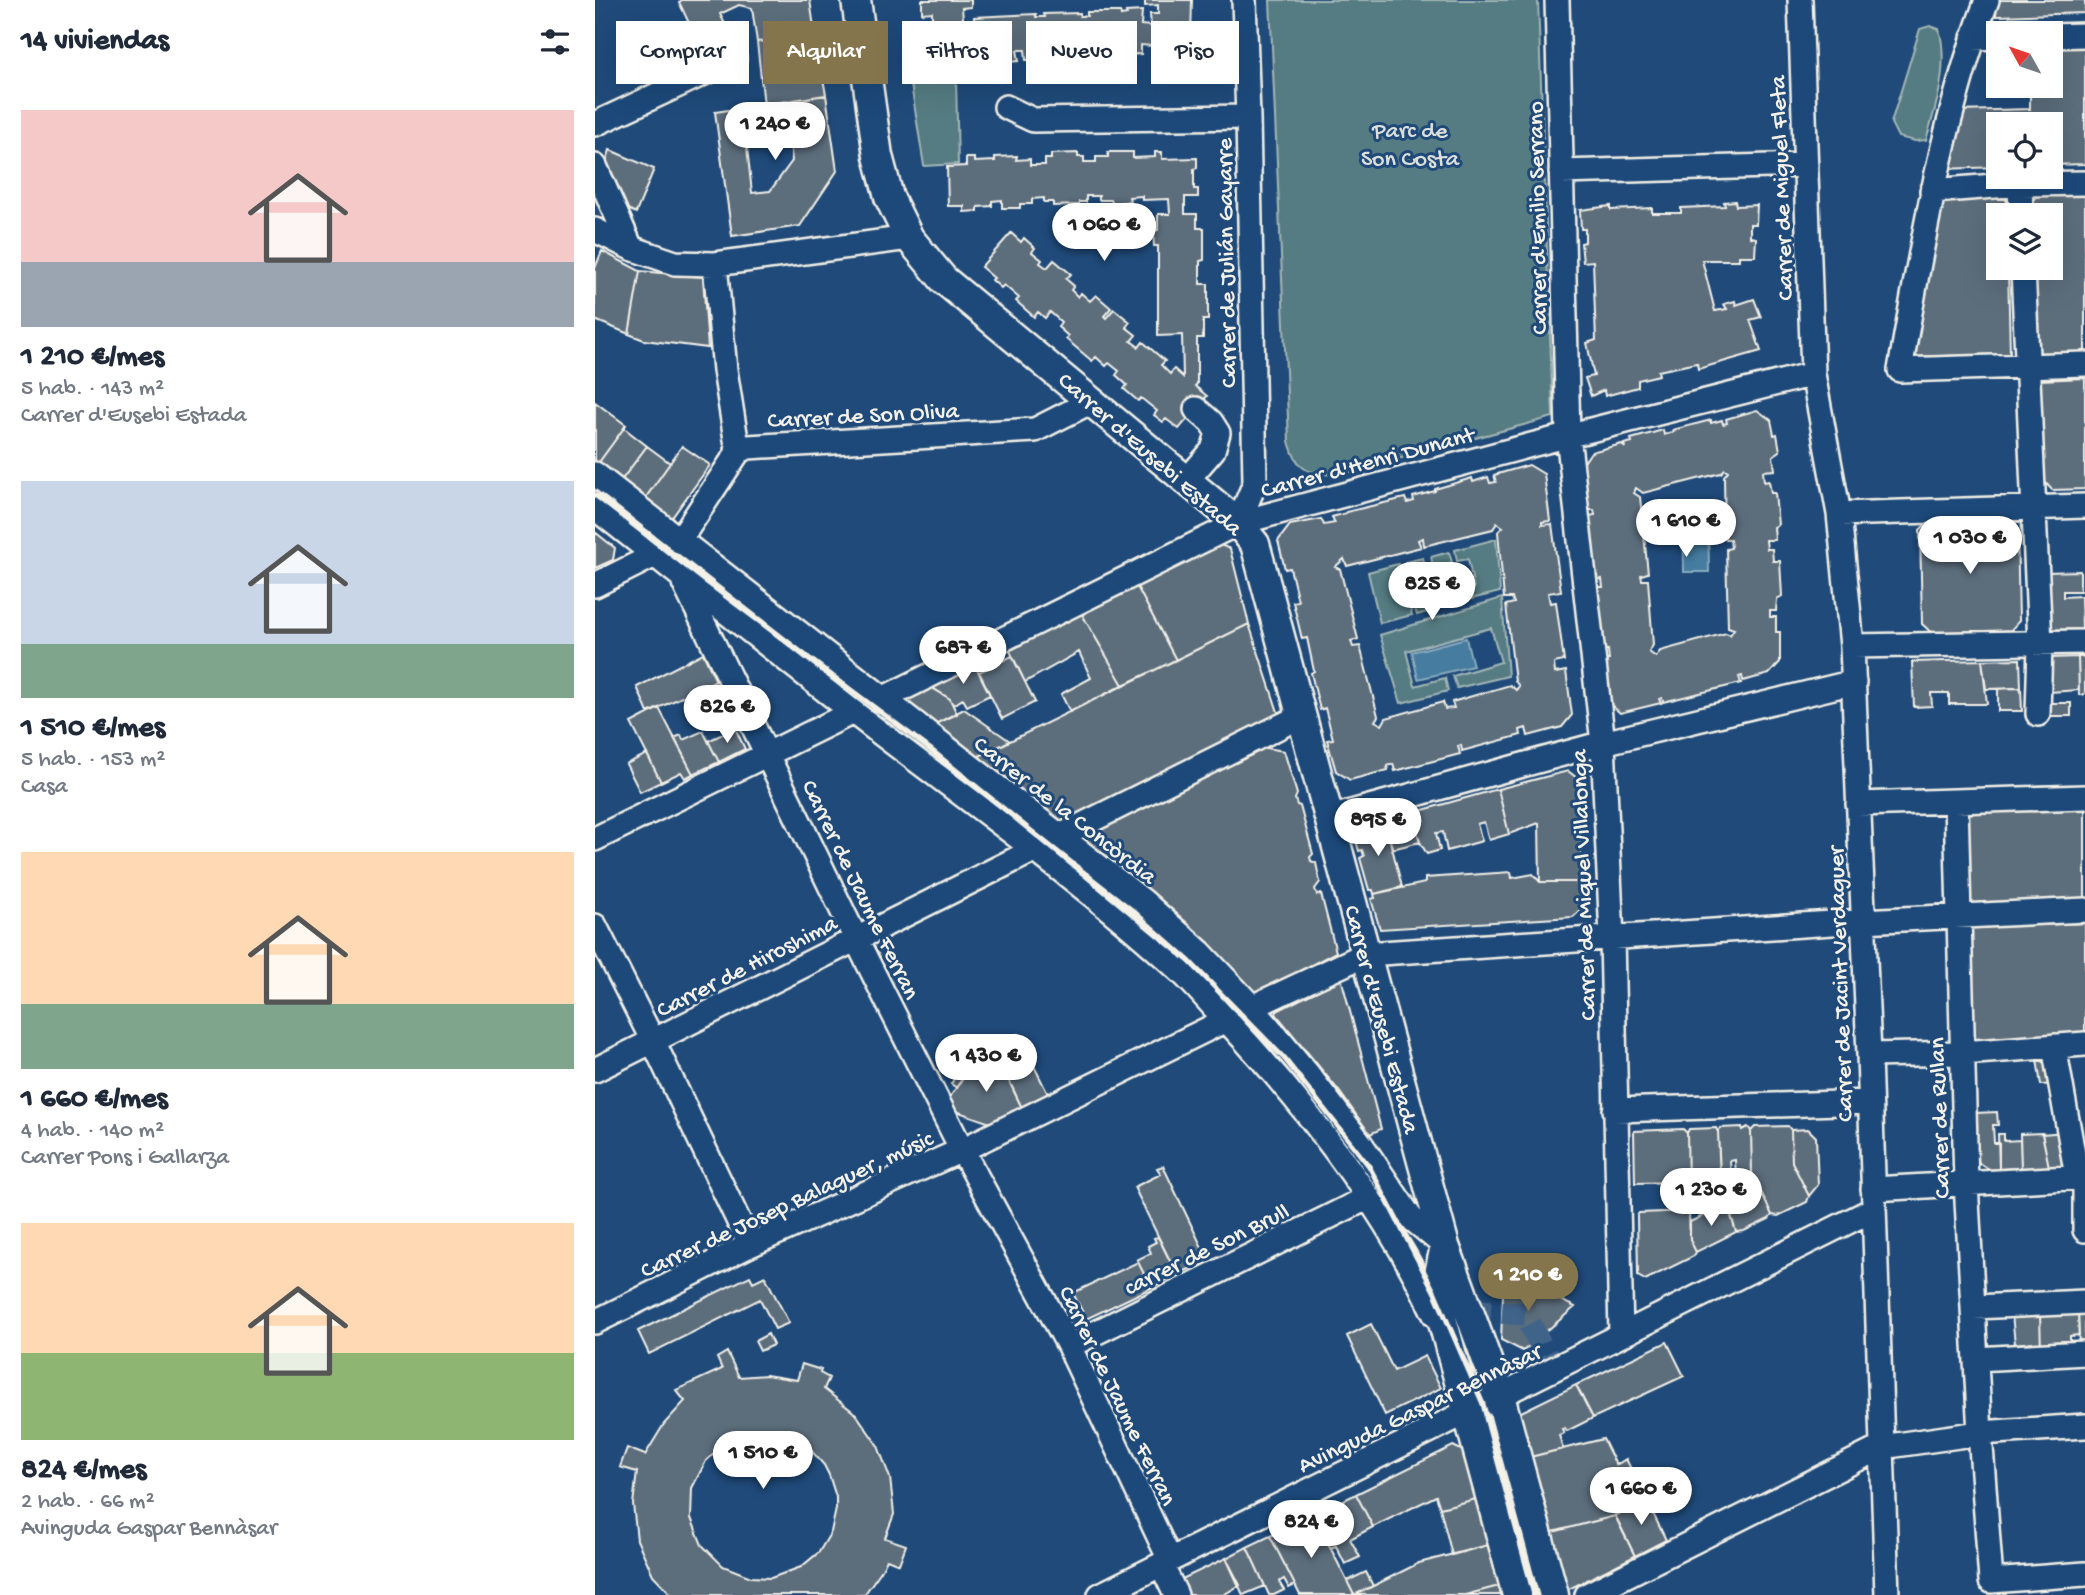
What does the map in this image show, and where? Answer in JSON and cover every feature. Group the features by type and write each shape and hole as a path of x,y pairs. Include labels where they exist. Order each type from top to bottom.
{"main road":[{"name":"Carrer d'Eusebi Estada","path":"856,0 878,156 889,197 909,238 944,280 1238,523 1255,544 1445,1245 1500,1395 1554,1595"},
{"name":"Carrer d'Eusebi Estada","path":"1445,1245 1435,1293 1517,1595"}],"street":[{"name":"Carrer de Julián Gayarre","path":"1238,523 1255,483 1244,0"},
{"name":"Carrer d'Emilio Serrano","path":"1557,0 1568,435"},
{"name":"Carrer de Miguel Fleta","path":"1800,0 1813,374"},
{"path":"1987,0 1973,38 1932,191 1900,370 2085,364"},
{"path":"2063,36 2085,35"},
{"path":"1973,38 1986,38"},
{"path":"595,124 681,84"},
{"path":"1006,107 1033,120 1248,117"},
{"path":"1561,172 1806,165"},
{"path":"595,166 631,248"},
{"path":"2063,183 2085,183"},
{"path":"1932,191 1986,187"},
{"path":"595,230 631,248 675,263 715,264 909,238"},
{"path":"715,264 725,370 738,452"},
{"path":"2023,280 2040,644 2038,714"},
{"name":"Carrer d'Henri Dunant","path":"882,699 1238,523 1568,435 1813,374"},
{"name":"Carrer de Jacint Verdaguer","path":"1813,374 1839,514 1852,646 1887,1595"},
{"name":"Carrer de Son Oliva","path":"679,541 738,452 748,447 1035,430 1092,401"},
{"path":"1187,480 1213,450 1218,433 1211,422 1195,409"},
{"name":"Carrer de Miquel Villalonga","path":"1568,435 1603,743 1612,938 1621,1335"},
{"name":"Carrer de la Concòrdia","path":"595,474 1143,901 1200,952 1252,1007 1361,1144 1411,1219 1445,1245"},
{"path":"1839,514 2085,506"},
{"path":"595,508 853,712 1034,850 1163,955 1182,972 1304,1106 1367,1198"},
{"path":"595,585 655,555"},
{"name":"Carrer de Jaume Ferran","path":"681,577 856,939 962,1150 1069,1346 1166,1562 1176,1595"},
{"path":"1852,646 2085,642"},
{"path":"1329,818 1603,743 1854,682"},
{"path":"595,839 853,712"},
{"path":"1060,836 1301,716"},
{"path":"1858,804 2085,797"},
{"name":"Carrer de Rullan","path":"1956,802 1966,1183 1991,1581 2085,1574"},
{"name":"Carrer de Hiroshima","path":"595,1070 1034,850"},
{"path":"1252,1007 1366,954 1862,921 2085,910"},
{"path":"595,926 750,1245"},
{"name":"Carrer de Josep Balaguer, músic","path":"595,1322 750,1245 962,1150 1226,1020"},
{"path":"1869,1055 1962,1053 2085,1044"},
{"path":"2054,1046 2075,1165 2085,1177 2085,1230"},
{"path":"1615,1110 1870,1102"},
{"path":"1874,1199 1966,1183 2085,1177"},
{"name":"Carrer d'Eusebi Estada","path":"1367,1198 1417,1278 1445,1337"},
{"name":"carrer de Son Brull","path":"1069,1346 1367,1198"},
{"name":"Avinguda Gaspar Bennàsar","path":"1100,1595 1621,1335 1874,1199"},
{"path":"1974,1307 2085,1302"},
{"path":"1976,1359 2085,1353"},
{"path":"1587,1595 1882,1447 1980,1433 2085,1426"}],"green space":[{"name":"Parc de Son Costa","path":"1270,0 1538,0 1553,417 1339,475 1312,472 1300,465 1289,441"},
{"path":"1930,26 1939,29 1942,70 1926,140 1915,141 1898,137 1891,123 1920,29"},
{"path":"911,84 956,84 958,164 924,166"},
{"path":"1496,539 1500,592 1467,600 1465,590 1474,587 1468,559 1457,561 1455,550"},
{"path":"1449,552 1452,562 1444,565 1451,593 1461,591 1463,601 1443,607 1431,557"},
{"path":"1423,558 1437,609 1417,615 1413,603 1423,600 1415,571 1408,573 1405,562"},
{"path":"1398,564 1401,574 1392,577 1399,605 1409,603 1412,615 1380,623 1368,572"},
{"path":"1502,598 1508,676 1457,688 1453,676 1501,662 1491,628 1406,651 1415,686 1445,678 1448,691 1401,703 1380,635"}],"water":[{"path":"1708,515 1709,572 1684,572 1683,516"},
{"path":"1466,638 1473,666 1418,679 1412,652"}],"building":[{"path":"810,0 813,21 763,21 763,41 757,42 752,8 739,5 720,14 724,21 688,21 679,2"},
{"path":"922,0 971,0 971,7 962,8 963,21 932,21 932,12 922,13"},
{"path":"1145,0 1192,0 1191,21 1151,21 1151,26 1150,14 1158,14 1158,5 1145,6"},
{"path":"1992,0 2085,0 2085,13 1997,16 1989,7"},
{"path":"1142,11 1141,25 1151,26 1151,46 1141,45 1141,54 1137,54 1137,21 1026,21 1026,60 1025,50 1017,50 1019,61 1012,61 1012,21 974,21 974,17 1036,14 1036,17 1045,17 1044,14 1080,13 1080,16 1087,16 1087,12 1120,12 1121,16 1127,15 1126,12"},
{"path":"763,41 763,84 824,84 826,95 764,105 757,42"},
{"path":"2085,46 2085,164 2063,165 2063,112 1986,112 1986,167 1941,169 1958,111 2030,109 2030,98 2063,98 2063,47"},
{"path":"826,95 837,171 800,226 732,236 715,112","holes":["789,131 792,161 770,191 752,193 746,138"]},
{"path":"610,150 654,169 636,213 596,194"},
{"path":"1108,152 1133,152 1133,158 1155,157 1155,152 1162,152 1162,159 1197,158 1194,189 1198,189 1198,197 1185,197 1185,214 1197,214 1197,228 1204,228 1204,260 1200,261 1200,284 1208,284 1208,320 1203,320 1203,338 1197,338 1195,386 1207,396 1179,429 1166,419 1163,422 1154,415 1157,411 1141,398 1138,401 1124,389 1127,385 1116,375 1119,371 1109,363 1106,366 1096,357 1092,361 1066,339 1068,336 1058,327 1061,322 1050,312 1045,318 1038,312 1034,317 1016,301 1019,298 1004,285 1001,288 981,267 1011,233 1021,242 1024,238 1035,248 1032,252 1042,260 1040,263 1047,268 1054,260 1071,274 1066,279 1074,286 1071,290 1078,297 1081,293 1090,301 1096,295 1111,308 1104,316 1106,318 1114,309 1130,322 1126,327 1136,335 1131,341 1139,347 1143,342 1165,361 1161,365 1170,374 1174,369 1183,377 1182,335 1158,336 1158,246 1154,246 1153,231 1158,230 1158,214 1170,214 1169,199 1142,200 1142,196 1129,197 1130,201 1113,204 1111,200 1099,200 1099,196 1086,196 1086,202 1079,202 1079,205 1053,206 1053,202 1044,202 1044,198 1032,199 1032,204 1020,204 1020,208 1002,208 1002,200 992,201 992,206 978,207 978,211 964,212 964,206 948,206 947,167 966,166 966,158 974,158 974,162 1017,156 1016,160 1030,159 1030,165 1045,165 1045,159 1051,159 1051,154 1078,153 1078,157 1084,157 1084,162 1096,162 1096,157 1108,157"},
{"path":"2085,193 2085,353 2039,355 2034,280 2063,280 2063,203 2032,203 2038,195"},
{"path":"2006,197 2006,203 1986,203 1986,280 2008,280 2010,354 1908,357 1936,199"},
{"path":"1735,201 1736,206 1757,205 1756,224 1750,224 1750,237 1756,238 1755,256 1739,256 1739,260 1702,260 1715,311 1727,309 1724,304 1735,301 1736,305 1754,299 1761,317 1750,320 1761,351 1698,369 1697,363 1658,371 1659,375 1638,380 1638,387 1605,396 1604,390 1591,396 1585,378 1594,376 1587,343 1596,340 1593,261 1583,262 1581,243 1585,242 1585,229 1581,229 1580,210 1611,206 1611,210 1652,208 1652,213 1681,213 1681,208 1725,206 1724,202"},
{"path":"602,251 640,271 629,334 595,320 595,268"},
{"path":"640,271 703,277 708,348 644,340 629,334"},
{"path":"2085,378 2085,489 2052,490 2044,481 2040,380"},
{"path":"595,402 626,425 597,465 595,464"},
{"path":"1757,410 1771,420 1774,435 1777,434 1780,451 1773,456 1775,470 1763,471 1764,482 1769,481 1771,493 1775,493 1778,525 1774,527 1775,540 1766,540 1767,549 1772,549 1773,561 1780,561 1782,596 1777,599 1776,611 1770,611 1770,617 1776,617 1776,632 1780,632 1780,662 1769,674 1743,681 1742,676 1739,677 1741,683 1663,702 1662,698 1659,699 1661,703 1620,713 1610,704 1605,660 1609,660 1608,650 1604,650 1598,587 1603,587 1602,579 1597,580 1589,516 1595,515 1594,510 1588,510 1583,464 1591,452 1622,444 1625,448 1624,444 1632,442 1631,439 1663,430 1664,435 1711,420 1711,423 1722,420 1723,424 1727,423 1726,419","holes":["1725,469 1728,471 1724,476 1725,539 1730,539 1731,548 1726,549 1728,627 1734,629 1730,635 1726,633 1660,651 1656,657 1649,652 1653,645 1648,580 1642,580 1641,575 1648,573 1640,497 1634,493 1636,488 1643,493 1721,473"]},
{"path":"624,428 647,446 620,482 597,465"},
{"path":"647,446 670,463 644,500 620,482"},
{"path":"682,446 710,465 671,519 644,500"},
{"path":"1529,465 1544,474 1550,521 1542,522 1542,525 1552,524 1561,591 1548,593 1550,603 1556,602 1564,661 1554,663 1555,673 1566,671 1572,715 1562,727 1528,736 1526,728 1520,730 1521,735 1462,751 1461,745 1458,746 1460,754 1395,771 1393,764 1387,766 1388,770 1350,780 1336,771 1327,740 1333,739 1325,708 1320,710 1311,673 1314,671 1307,638 1302,639 1293,602 1298,601 1290,568 1285,569 1278,541 1290,525 1321,519 1324,525 1335,523 1332,517 1346,512 1405,498 1407,503 1414,501 1413,497 1472,478 1473,482 1488,477 1490,483 1496,482 1494,475","holes":["1497,523 1503,527 1498,532 1504,598 1512,598 1514,603 1506,605 1515,681 1519,686 1516,690 1510,685 1452,702 1454,708 1445,709 1443,702 1386,718 1382,725 1375,721 1378,716 1360,646 1353,647 1351,641 1358,639 1340,569 1335,567 1344,559 1347,566 1421,547 1418,540 1423,538 1424,546 1493,529"]},
{"path":"2010,519 2017,528 2019,621 2011,630 1932,633 1922,624 1920,530 1928,522"},
{"path":"595,532 615,548 613,560 595,568"},
{"path":"1216,543 1230,549 1249,624 1176,660 1134,581"},
{"path":"2080,571 2080,591 2063,591 2063,597 2081,596 2082,629 2048,630 2046,572"},
{"path":"1134,581 1176,660 1123,685 1079,609"},
{"path":"1080,611 1123,685 1070,712 1061,694 1091,678 1079,652 1025,682 1010,651"},
{"path":"1249,624 1279,715 1061,825 969,761"},
{"path":"703,653 716,681 648,713 637,687"},
{"path":"1012,656 1035,702 1002,719 979,672"},
{"path":"2078,657 2079,690 2050,692 2049,658"},
{"path":"2078,657 2085,657 2083,695 2079,695"},
{"path":"2020,659 2021,688 1986,689 1982,660"},
{"path":"1982,660 1987,704 1949,704 1949,693 1931,693 1932,706 1914,707 1912,662"},
{"path":"974,663 990,695 967,706 963,699 953,705 950,699 928,685"},
{"path":"722,677 734,704 700,719 687,695"},
{"path":"924,683 950,699 957,714 926,729 899,696"},
{"path":"2021,688 2022,711 1998,711 1998,689"},
{"path":"2050,703 2071,703 2071,716 2051,716"},
{"path":"659,708 693,774 685,778 681,772 661,782 631,723"},
{"path":"964,709 1010,741 969,761 926,729"},
{"path":"735,728 745,749 719,762 708,741"},
{"path":"703,731 719,762 693,774 674,738 681,735 683,740"},
{"path":"1255,746 1284,751 1297,794 1295,799 1300,806 1313,854 1311,861 1316,863 1320,882 1315,889 1317,895 1321,894 1336,952 1252,996 1076,835"},
{"path":"647,754 661,782 640,792 626,764"},
{"path":"1568,771 1581,781 1581,882 1540,882 1539,823 1509,834 1498,789"},
{"path":"1498,789 1509,834 1489,840 1484,822 1477,824 1482,841 1447,851 1443,832 1436,833 1440,850 1427,854 1420,842 1412,813"},
{"path":"2085,805 2085,904 1968,909 1964,809"},
{"path":"1412,813 1420,842 1392,849 1385,820"},
{"path":"1385,820 1402,887 1374,894 1373,890 1369,890 1360,858 1364,856 1362,850 1359,851 1354,835 1359,827"},
{"path":"1511,872 1512,878 1533,874 1540,882 1581,882 1581,910 1573,917 1380,929 1371,899 1375,898 1374,894 1425,883 1425,878"},
{"path":"2085,923 2085,1036 1972,1041 1968,928"},
{"path":"1340,979 1381,1129 1370,1134 1339,1091 1276,1014 1277,1011"},
{"path":"1018,1034 1048,1094 1022,1108 992,1046"},
{"path":"992,1046 998,1057 962,1073 965,1075 957,1088 951,1084 954,1079 941,1072"},
{"path":"2054,1052 2057,1084 2041,1085 2036,1053"},
{"path":"998,1057 1022,1108 990,1123 953,1110 948,1100 966,1073"},
{"path":"1997,1112 1998,1125 1993,1125 1994,1143 1999,1143 1999,1169 1991,1170 1977,1159 1975,1113"},
{"path":"1788,1126 1791,1130 1792,1162 1809,1196 1807,1202 1778,1216 1772,1215 1752,1173 1751,1131 1755,1127"},
{"path":"1742,1127 1742,1130 1748,1127 1751,1131 1752,1173 1742,1173 1742,1176 1736,1177 1735,1160 1730,1161 1731,1174 1720,1174 1718,1132 1720,1128"},
{"path":"1716,1128 1720,1181 1688,1182 1689,1129"},
{"path":"1683,1129 1687,1133 1688,1182 1635,1183 1634,1131"},
{"path":"1808,1129 1816,1137 1818,1185 1809,1196 1792,1162 1791,1130"},
{"path":"2065,1132 2074,1165 2049,1167 2042,1134"},
{"path":"2042,1133 2049,1167 2021,1168 2020,1134"},
{"path":"1998,1134 2004,1134 2004,1141 2020,1140 2021,1168 1999,1169"},
{"path":"1163,1166 1208,1260 1177,1275 1134,1187 1161,1174 1157,1168"},
{"path":"1753,1180 1772,1215 1744,1231 1736,1232 1725,1195 1735,1189 1742,1202 1749,1200 1744,1184"},
{"path":"1727,1204 1736,1232 1696,1252 1690,1240 1690,1222"},
{"path":"1689,1211 1690,1240 1696,1252 1694,1256 1645,1280 1638,1276 1639,1213"},
{"path":"1158,1237 1177,1275 1151,1288 1137,1260 1151,1253 1148,1246 1156,1242 1154,1238"},
{"path":"1138,1262 1151,1288 1086,1319 1073,1293"},
{"path":"1504,1273 1575,1307 1523,1351 1501,1340"},
{"path":"750,1276 753,1282 765,1276 789,1323 775,1329 760,1299 649,1354 638,1331"},
{"path":"2078,1309 2085,1309 2085,1351 2079,1351"},
{"path":"2078,1309 2079,1335 2070,1336 2070,1341 2050,1342 2051,1353 2041,1353 2040,1312"},
{"path":"2040,1312 2041,1353 2033,1354 2032,1342 2015,1344 2012,1314"},
{"path":"1371,1324 1394,1371 1425,1356 1441,1388 1385,1415 1347,1336"},
{"path":"768,1334 773,1345 760,1351 755,1341"},
{"path":"1667,1342 1684,1376 1593,1418 1576,1385"},
{"path":"727,1352 739,1377 766,1375 797,1380 802,1364 821,1370 820,1373 829,1378 824,1389 856,1414 878,1446 890,1478 894,1514 885,1538 906,1545 899,1564 887,1559 864,1595 672,1595 653,1575 637,1540 633,1504 637,1472 620,1467 627,1448 645,1455 664,1424 685,1401 676,1390 722,1369 717,1358","holes":["752,1433 776,1433 808,1447 824,1465 836,1497 836,1509 831,1532 819,1552 801,1567 771,1578 751,1577 723,1566 702,1545 691,1518 692,1488 706,1461 730,1440"]},
{"path":"1576,1385 1593,1418 1567,1431 1562,1429 1564,1433 1559,1435 1563,1449 1526,1458 1516,1423 1521,1412"},
{"path":"1603,1439 1616,1465 1626,1459 1646,1499 1615,1516 1545,1534 1526,1458"},
{"path":"1453,1446 1463,1451 1476,1499 1440,1508 1436,1496 1373,1527 1356,1494"},
{"path":"1356,1494 1373,1527 1350,1539 1360,1557 1345,1564 1336,1546 1330,1548 1314,1515"},
{"path":"1476,1499 1488,1545 1452,1555 1440,1508"},
{"path":"1646,1499 1666,1540 1635,1556 1615,1515"},
{"path":"1314,1515 1354,1595 1300,1595 1270,1536"},
{"path":"1615,1516 1635,1556 1569,1589 1558,1584 1545,1534"},
{"path":"1270,1536 1295,1585 1289,1588 1284,1579 1279,1582 1284,1590 1274,1595 1269,1595 1247,1547"},
{"path":"1488,1545 1499,1586 1465,1595 1355,1595 1419,1563"},
{"path":"1247,1547 1265,1586 1243,1595 1226,1558"},
{"path":"1226,1558 1240,1585 1223,1595 1187,1595 1180,1580"},
{"path":"1366,1572 1373,1586 1354,1595 1347,1581"},
{"path":"1499,1586 1501,1595 1465,1595"}],"tunnel":[{"path":"1468,1310 1525,1314 1553,1369"}],"railway":[{"path":"595,495 930,749 1046,843 1189,961 1284,1058 1369,1166 1435,1293 1483,1404 1535,1595"}]}
